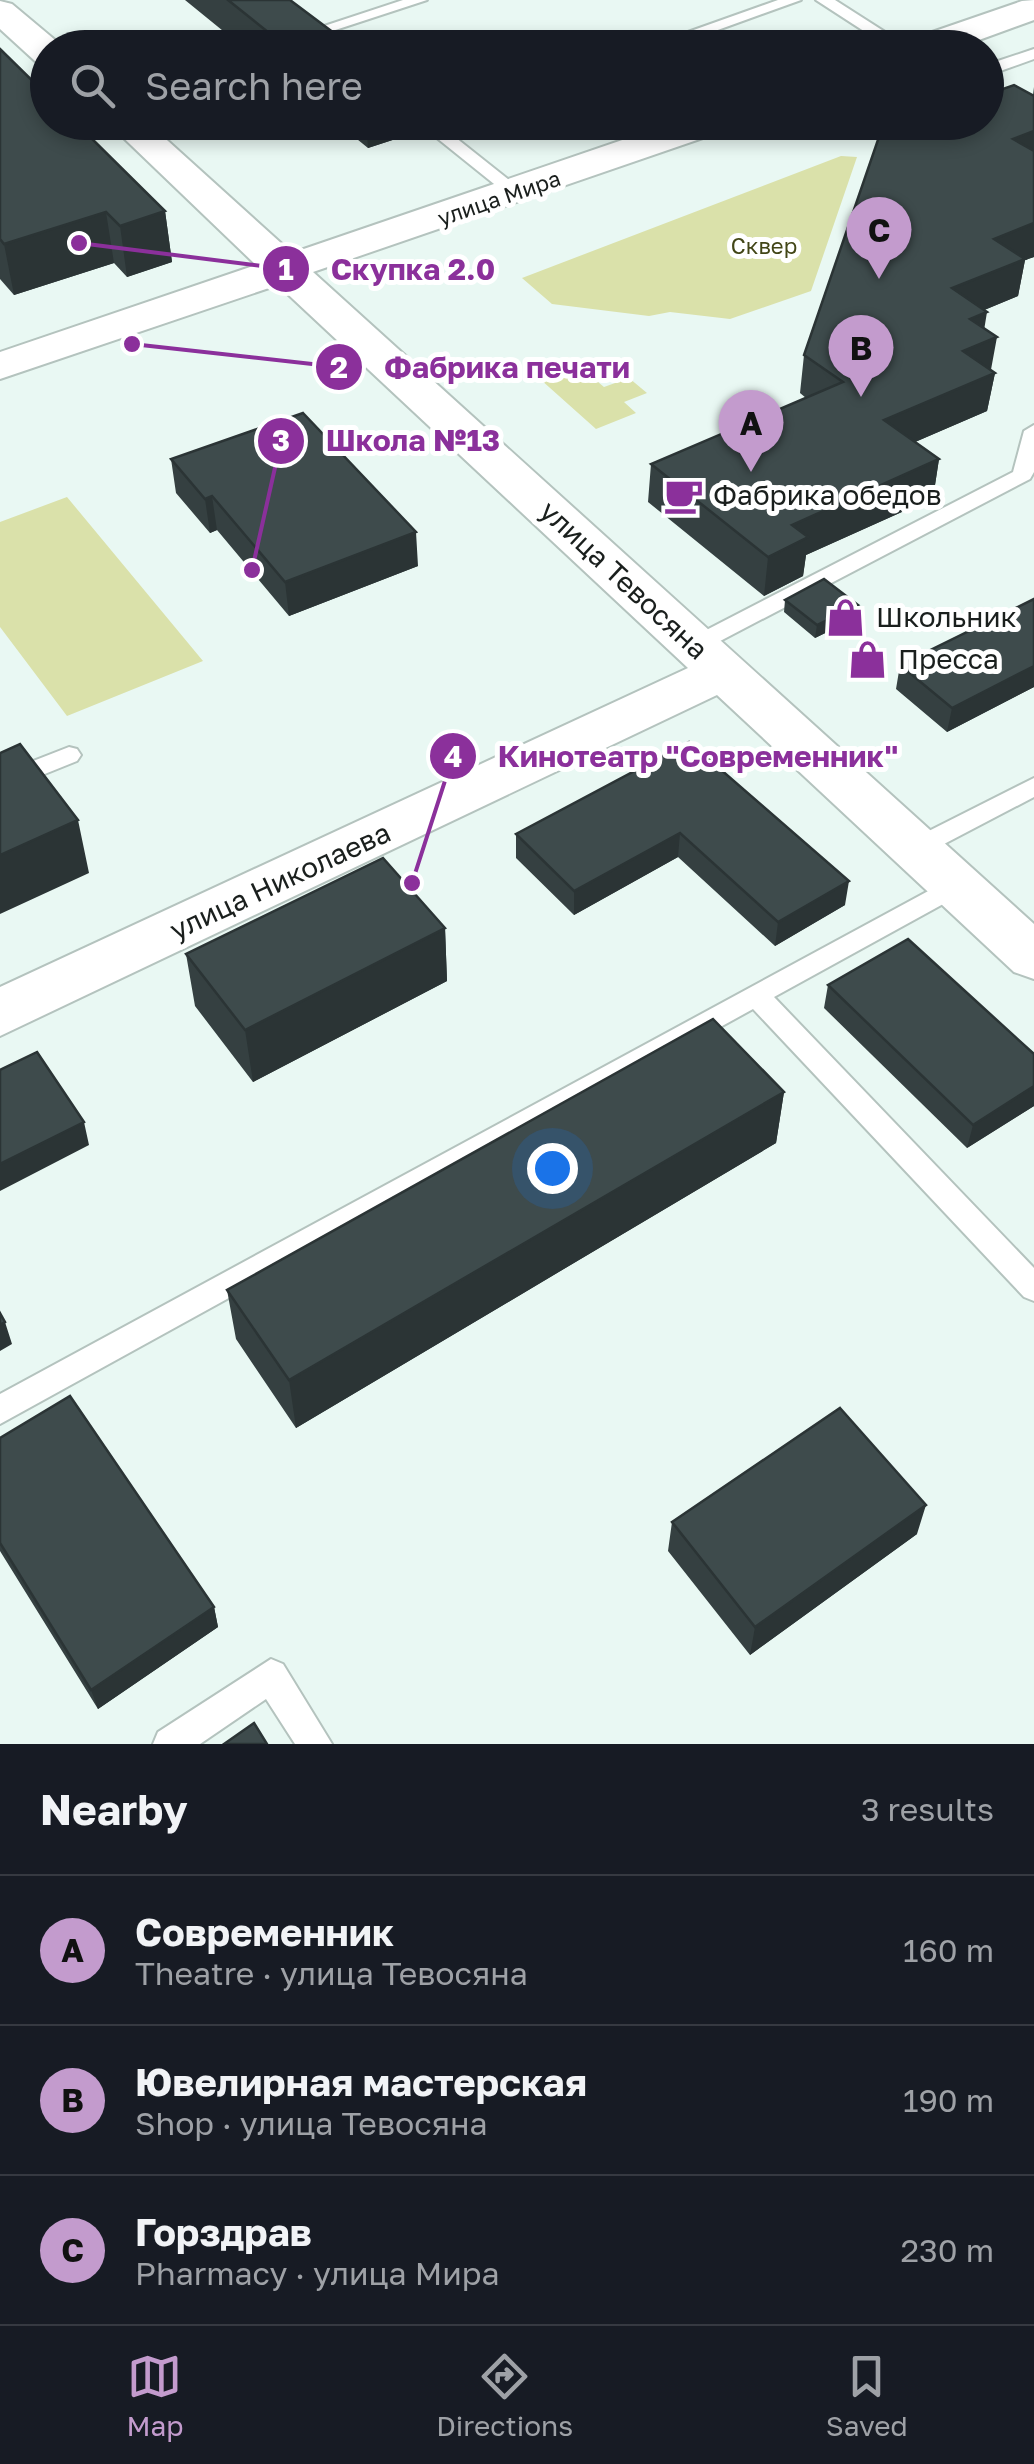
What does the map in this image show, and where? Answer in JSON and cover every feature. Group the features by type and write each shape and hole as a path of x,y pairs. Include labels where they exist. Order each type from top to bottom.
{"main road":[{"path":"972,30 1034,8"},
{"path":"0,10 30,37"},
{"name":"улица Тевосяна","path":"144,140 1034,957"},
{"name":"улица Мира","path":"5,357 288,269 662,140"},
{"name":"улица Николаева","path":"0,1012 708,659"}],"lane":[{"path":"308,30 304,27 419,0"},
{"path":"704,30 794,0"},
{"path":"824,0 873,30"},
{"path":"1004,64 1034,54"},
{"path":"448,140 516,192"},
{"path":"708,659 1022,474 1033,428"},
{"path":"0,784 69,755"},
{"path":"916,848 1034,786"},
{"path":"0,1410 956,885"},
{"path":"756,995 1034,1288"},
{"path":"170,1744 272,1676 315,1744"}],"green space":[{"name":"Сквер","path":"841,156 857,157 811,291 730,319 670,312 649,316 552,304 522,278"},
{"path":"568,357 604,387 629,378 647,393 624,402 636,413 596,429 531,371"},
{"path":"67,497 203,661 67,716 0,627 0,522"}],"building":[{"path":"228,0 290,0 330,30 266,30"},
{"path":"0,49 30,78 30,140 93,140 165,211 120,226 106,212 4,244 0,239"},
{"path":"1014,85 1034,96 1034,131 1013,139 1034,151 1034,223 994,239 1025,259 952,288 987,312 970,319 997,337 963,351 995,373 884,420 939,459 792,525 808,537 768,557 651,464 843,382 804,355 878,140 1004,140 1004,89"},
{"path":"303,413 416,532 285,582 212,496 205,499 171,459"},
{"path":"824,579 858,605 817,625 785,600"},
{"path":"1034,599 1034,666 952,708 900,665"},
{"path":"689,742 849,881 778,922 680,833 574,891 516,834"},
{"path":"20,744 78,820 0,855 0,753"},
{"path":"383,858 445,928 245,1030 186,954"},
{"path":"908,939 1034,1054 1034,1086 973,1125 828,985"},
{"path":"713,1019 784,1092 289,1380 227,1290"},
{"path":"37,1052 84,1122 0,1164 0,1070"},
{"path":"70,1396 214,1607 91,1690 0,1543 0,1438"},
{"path":"840,1408 926,1505 755,1627 672,1522"},
{"path":"254,1723 267,1744 224,1744"}],"place":[{"name":"Скупка 2.0","path":"79,243"},
{"name":"Горздрав","path":"879,279"},
{"name":"Фабрика печати","path":"132,344"},
{"name":"Ювелирная мастерская","path":"861,397"},
{"name":"Современник","path":"751,472"},
{"name":"Фабрика обедов","path":"683,495"},
{"name":"Школа №13","path":"252,570"},
{"name":"Школьник","path":"846,617"},
{"name":"Пресса","path":"868,659"},
{"name":"Кинотеатр \"Современник\"","path":"412,883"}]}
